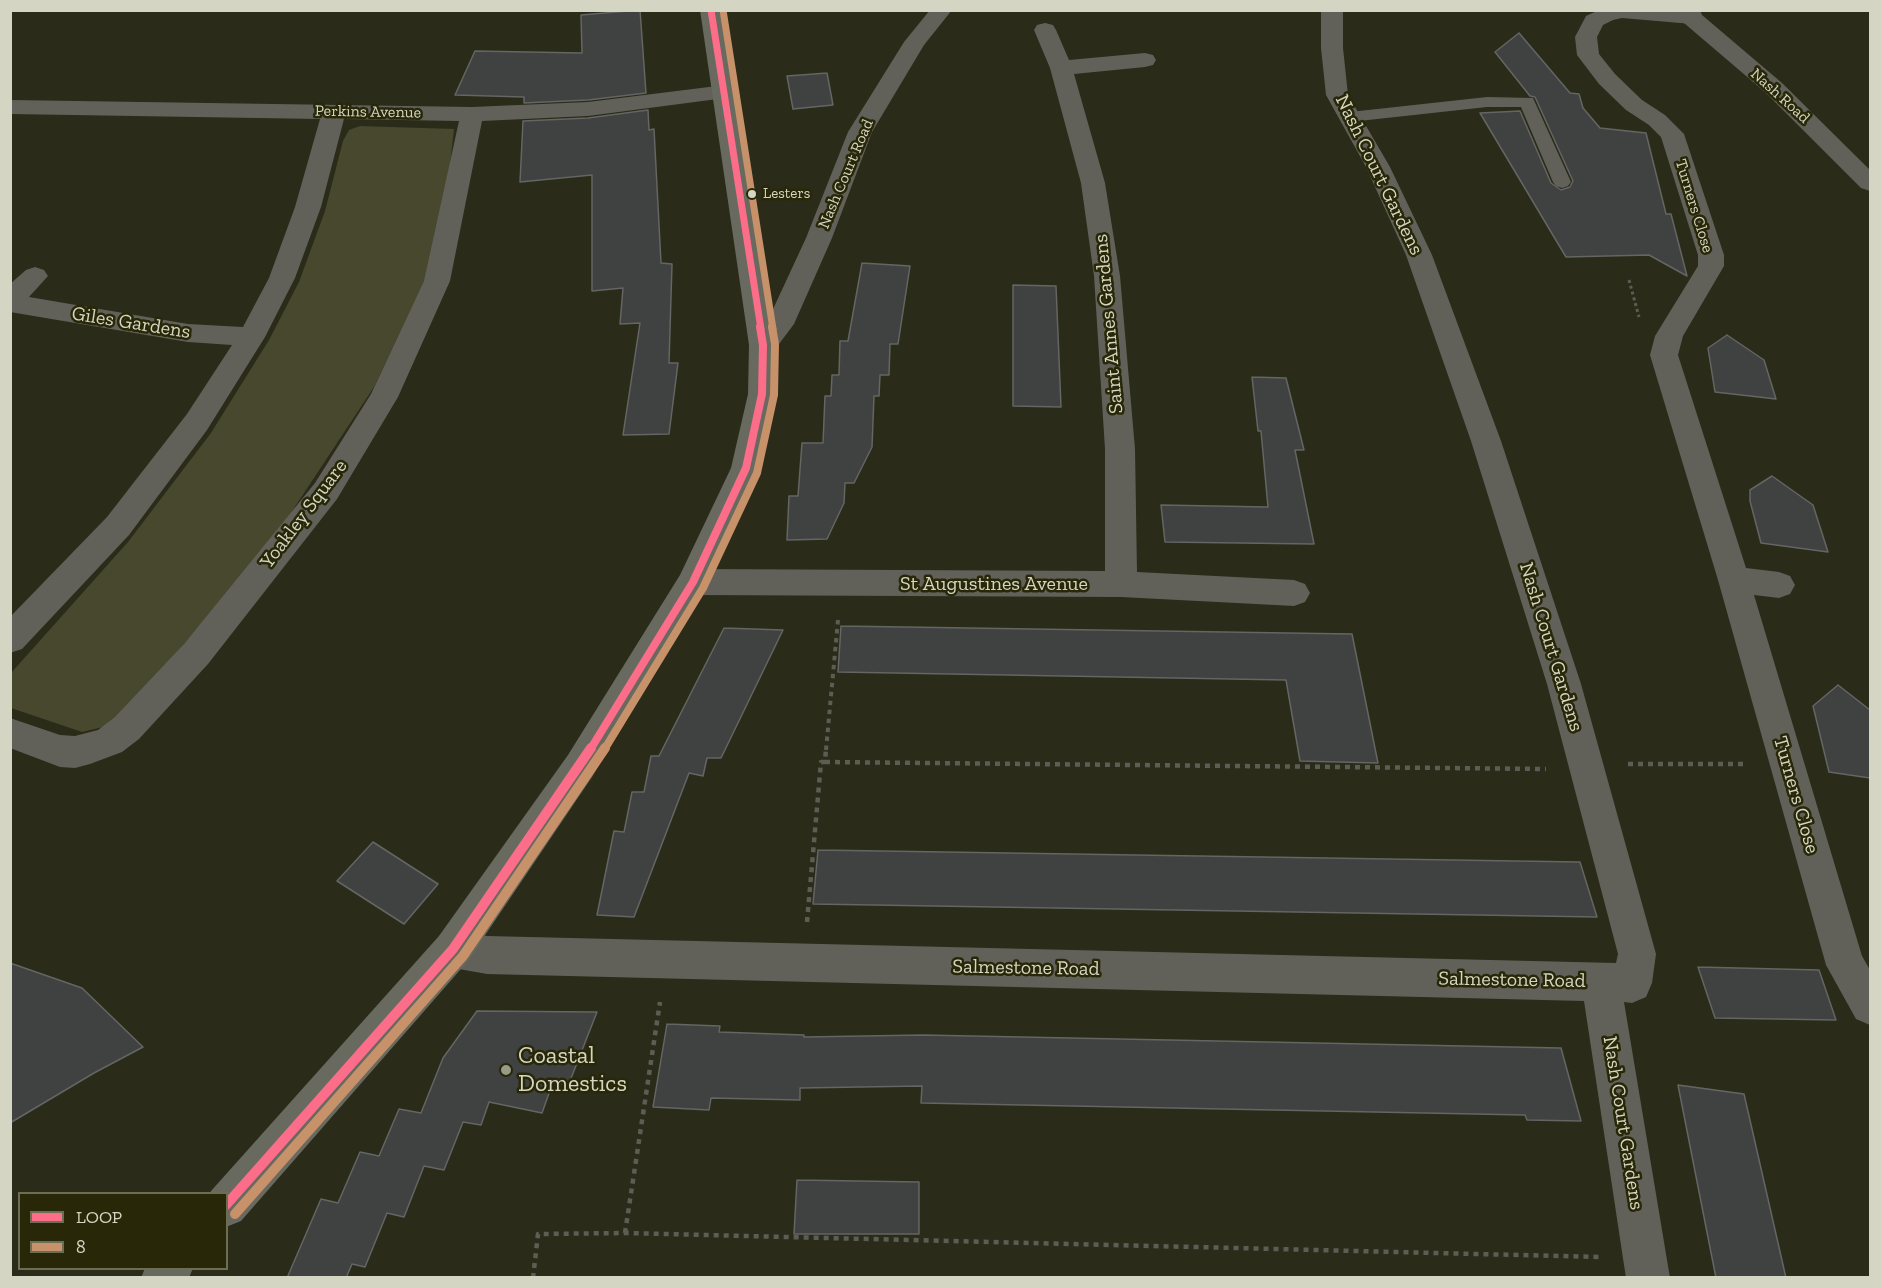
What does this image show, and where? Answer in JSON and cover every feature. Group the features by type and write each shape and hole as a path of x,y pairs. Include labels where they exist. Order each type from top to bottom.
{"main road":[{"path":"228,1204 453,949 580,766 693,582 746,468 762,394 763,345 711,10"}],"street":[{"name":"Nash Court Road","path":"763,345 780,324 819,238 860,132 915,42 942,10"},
{"name":"Nash Court Gardens","path":"1332,10 1332,48 1337,95 1378,167 1423,266 1486,441 1564,684 1637,954 1632,983 1601,982 1646,1268"},
{"name":"Turners Close","path":"1690,14 1622,12 1594,21 1586,37 1588,55 1607,79 1634,105 1657,120 1672,134 1711,255 1711,266 1669,336 1664,356 1734,580 1845,965 1870,1005"},
{"name":"Nash Road","path":"1690,14 1774,88 1870,183"},
{"name":"Saint Annes Gardens","path":"1045,30 1061,68 1093,183 1107,276 1120,449 1121,584"},
{"path":"1061,68 1145,60"},
{"name":"Perkins Avenue","path":"10,107 472,114 588,109 725,92"},
{"path":"10,639 118,526 196,422 251,337 286,268 308,207 334,112"},
{"name":"Yoakley Square","path":"10,733 60,751 75,752 110,741 127,728 196,654 326,491 384,397 437,281 472,114"},
{"name":"Giles Gardens","path":"10,301 35,276"},
{"name":"Giles Gardens","path":"10,301 188,333 251,337"},
{"path":"1734,580 1779,585"},
{"name":"St Augustines Avenue","path":"693,582 1121,584 1294,593"},
{"name":"Salmestone Road","path":"453,949 487,955 1601,982"}],"lane":[{"path":"1350,117 1487,102 1527,102 1562,182"}],"path":[{"path":"1629,280 1641,326"},
{"path":"825,762 841,584"},
{"path":"803,962 821,762 1587,769 1636,763 1748,764"},
{"path":"625,1233 666,959"},
{"path":"532,1278 538,1234 625,1233 1646,1268"}],"green space":[{"path":"360,126 454,129 447,191 432,265 374,387 275,537 122,717 103,727 82,732 11,708 11,673 128,542 211,433 269,340 299,282 325,211 343,141 349,130"}],"building":[{"path":"640,10 646,93 588,100 524,103 524,97 455,95 475,51 582,53 581,15"},
{"path":"1519,33 1570,93 1579,94 1583,108 1600,128 1646,133 1666,214 1671,214 1687,276 1649,255 1566,257 1480,113 1520,111 1551,183 1561,190 1570,187 1573,181 1535,97 1530,96 1495,52"},
{"path":"827,73 833,105 793,109 787,76"},
{"path":"648,110 649,130 654,129 661,263 672,264 669,363 678,363 669,434 623,435 640,323 620,324 623,288 592,291 592,175 520,182 523,121 588,118"},
{"path":"862,263 910,266 898,344 890,344 889,375 880,375 879,396 874,396 872,447 854,483 845,483 844,503 827,539 787,540 789,496 798,496 802,443 823,443 825,396 831,396 832,375 839,375 840,341 848,341"},
{"path":"1013,285 1056,286 1061,407 1013,406"},
{"path":"1727,335 1764,360 1776,399 1715,392 1708,348"},
{"path":"1252,377 1286,378 1304,450 1295,450 1314,544 1165,542 1161,505 1268,507 1261,431 1258,431"},
{"path":"1772,476 1813,505 1828,552 1761,543 1750,501 1750,490"},
{"path":"841,626 1352,634 1378,763 1300,761 1286,680 838,672"},
{"path":"724,628 783,630 721,758 707,758 703,776 689,773 634,917 597,915 614,831 624,832 632,792 644,792 651,756 659,756"},
{"path":"1838,685 1870,710 1870,778 1829,772 1813,706"},
{"path":"373,842 438,884 404,924 337,881"},
{"path":"818,850 1580,862 1597,917 813,904"},
{"path":"10,963 82,988 143,1047 10,1123"},
{"path":"1698,967 1819,970 1836,1020 1715,1018"},
{"path":"477,1011 597,1012 568,1086 553,1082 542,1113 489,1102 481,1125 463,1122 444,1170 424,1166 404,1217 387,1213 365,1267 352,1264 346,1278 287,1278 321,1199 338,1203 360,1152 379,1156 399,1109 421,1113 443,1058"},
{"path":"667,1024 720,1026 719,1032 804,1035 804,1037 923,1035 1561,1048 1581,1121 1527,1120 1525,1115 921,1103 922,1086 800,1088 800,1100 711,1098 709,1110 653,1107"},
{"path":"1678,1085 1744,1094 1786,1278 1716,1278"},
{"path":"797,1180 919,1182 919,1234 794,1234"}],"transit line":[{"name":"LOOP","path":"228,1203 453,949 580,766 693,582 746,468 762,394 763,345 711,10"},
{"name":"8","path":"235,1214 463,956 590,773 703,588 757,473 774,395 775,344 723,10"}],"place":[{"name":"Lesters","path":"752,194"},
{"name":"Coastal Domestics","path":"506,1070"}]}
